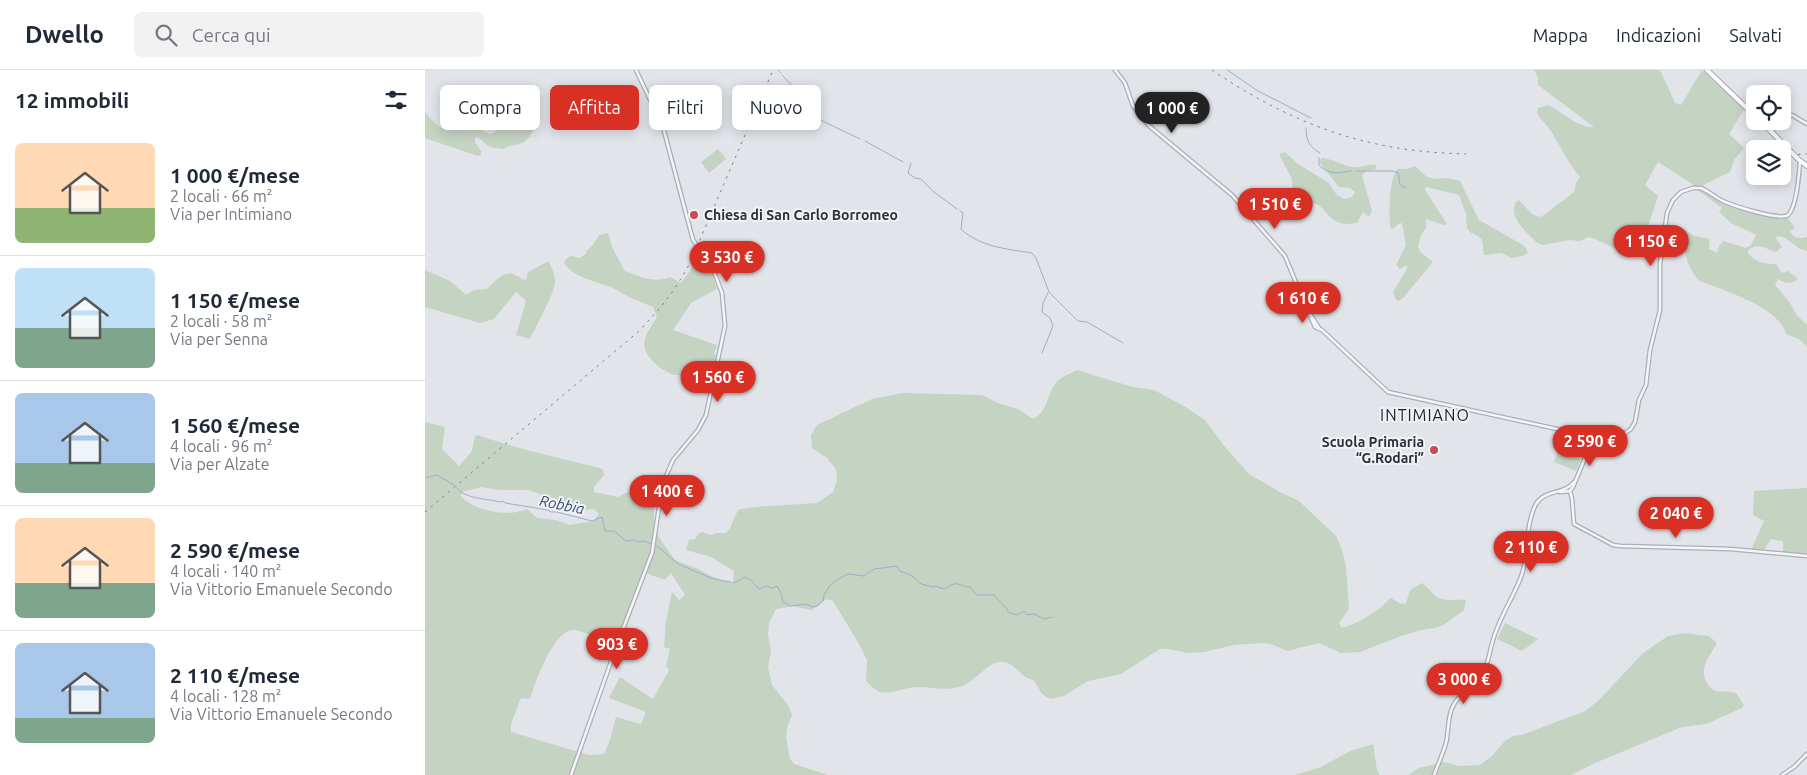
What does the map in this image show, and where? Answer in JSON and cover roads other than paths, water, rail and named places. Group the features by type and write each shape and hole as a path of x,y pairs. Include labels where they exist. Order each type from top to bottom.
{"main road":[{"path":"1707,70 1746,107"},
{"path":"1771,131 1807,166"}],"street":[{"path":"571,775 652,553 662,488 669,467 704,420 725,326 722,293 712,266 693,240 663,127 636,70"},
{"path":"1115,70 1122,77 1133,106 1148,125 1241,204 1285,256 1307,309 1319,328 1388,392 1582,435 1589,440 1619,436 1631,429 1635,422 1639,400 1646,382 1650,350 1660,310 1660,264 1667,213 1673,200 1681,192 1693,188 1701,188 1731,205 1764,214 1785,216 1790,213 1797,194 1799,160"},
{"path":"1791,116 1807,124"},
{"path":"1548,494 1569,491 1573,487 1589,440"},
{"path":"1577,478 1569,491 1572,499 1574,524 1613,545 1730,549 1807,556"},
{"path":"1434,775 1445,745 1453,705 1461,694 1481,676 1486,668 1493,639 1522,573 1530,518 1539,500 1548,494 1567,489 1574,482"},
{"path":"1782,775 1794,767 1807,754"}],"waterway":[{"path":"778,70 781,73"},
{"path":"1227,70 1258,91 1311,118"},
{"path":"782,75 801,95 816,118 860,139"},
{"path":"1306,128 1309,143 1320,153"},
{"path":"865,141 903,162"},
{"path":"1319,158 1319,165 1330,172 1351,171"},
{"path":"911,163 908,173 915,178 921,179 934,192 957,209"},
{"path":"1356,171 1393,171 1398,173 1400,183 1406,188"},
{"path":"960,211 963,213 961,229 968,235 985,243 1032,253 1036,258 1049,292 1078,321 1087,322 1123,343"},
{"path":"1042,353 1053,326 1050,318 1042,312 1043,303 1048,293"},
{"name":"Robbia","path":"425,478 437,475 454,485"},
{"name":"Robbia","path":"457,488 460,492 471,496 548,510 592,521 602,517 605,531 614,531 626,541 644,541 652,544"},
{"path":"656,545 678,564 711,578 734,583 745,577 751,580 759,589 767,586 772,588 777,586 783,602 791,606 806,604 813,607 817,606 823,601 830,585 848,574 864,576 874,569 897,566 900,571 912,576 921,584 943,589 952,584 958,584 970,587 977,595 994,595 1009,613 1017,615 1024,611 1027,615 1034,614 1044,619 1052,617"}],"railway":[{"path":"425,512 639,331 666,300 689,265 773,70"},
{"path":"1212,70 1267,103 1327,130 1392,147 1466,154"},
{"path":"1791,155 1807,154"}],"place":[{"name":"Chiesa di San Carlo Borromeo","path":"694,215"},
{"name":"Scuola Primaria “G.Rodari”","path":"1434,450"}],"district":[{"name":"INTIMIANO","path":"1425,415"}]}
